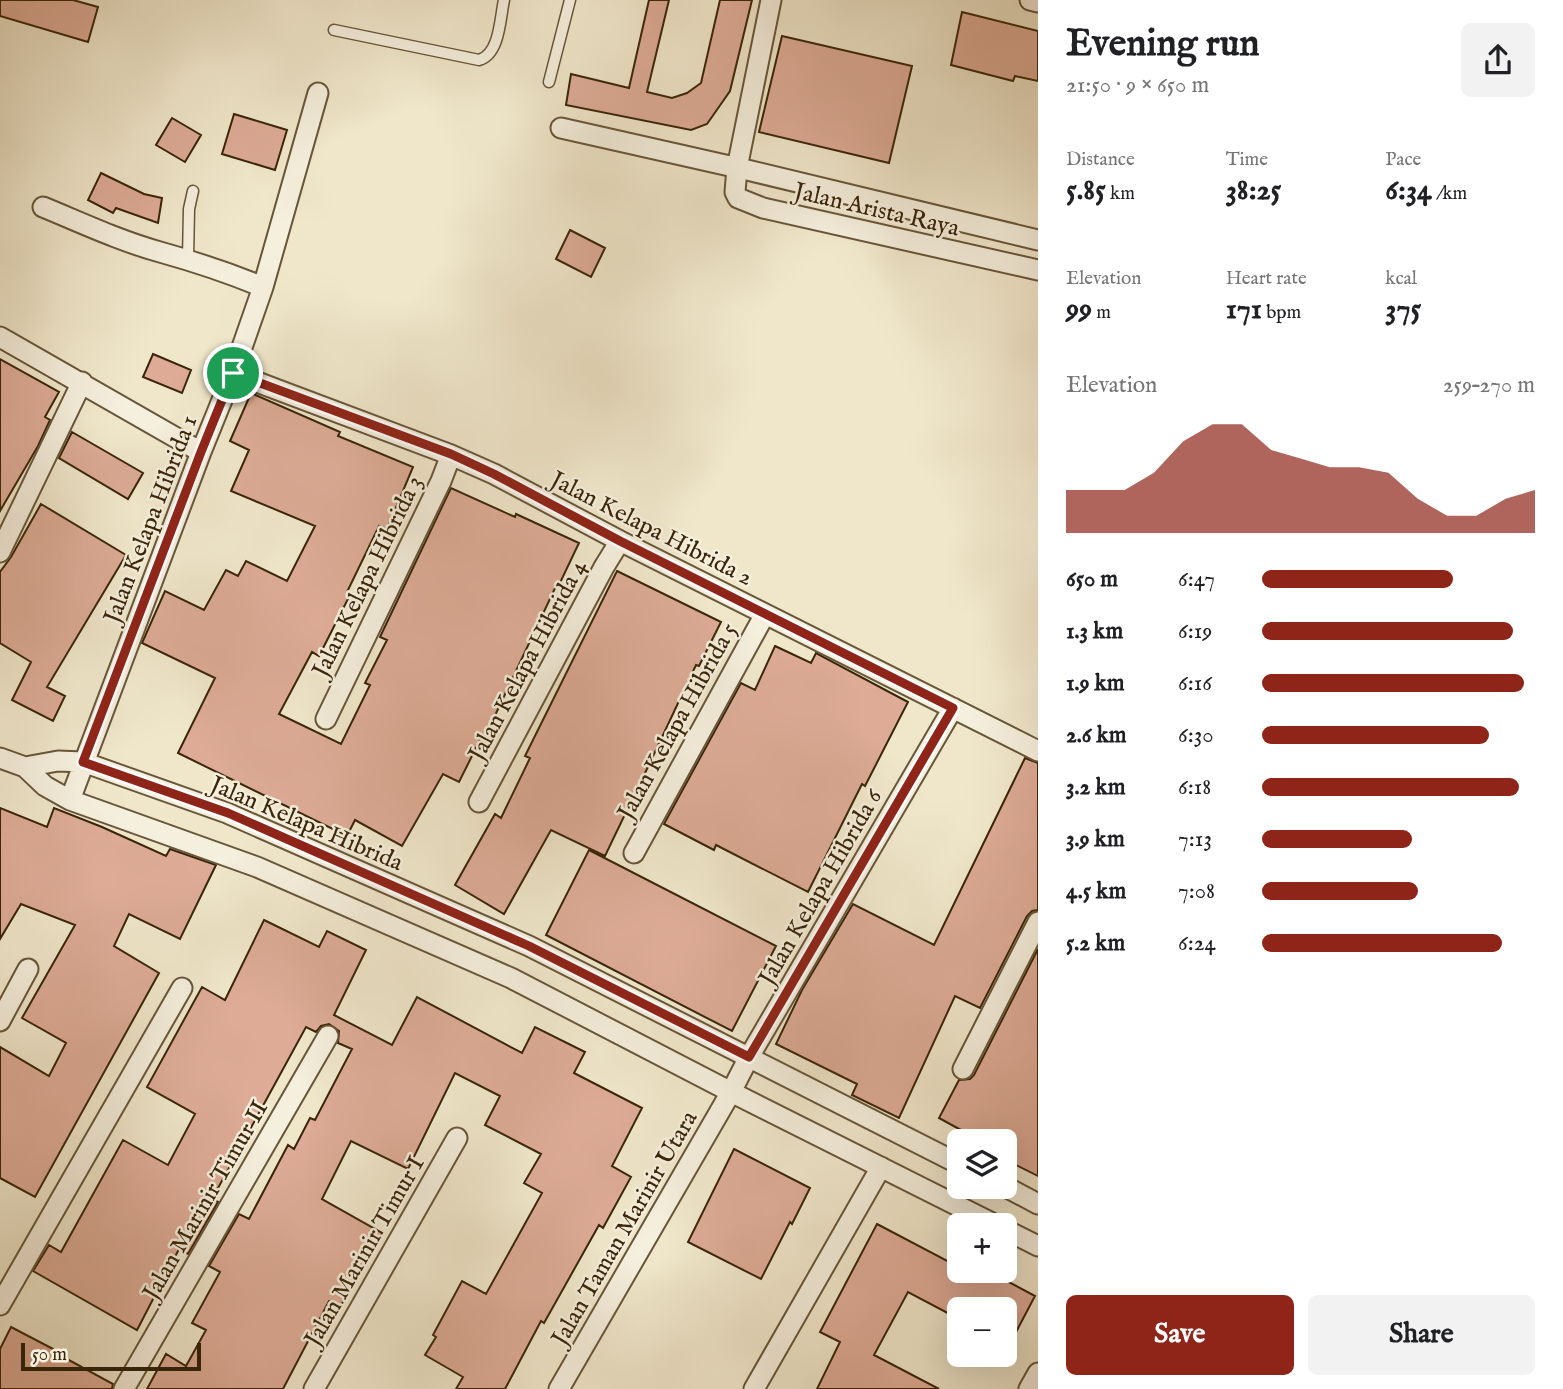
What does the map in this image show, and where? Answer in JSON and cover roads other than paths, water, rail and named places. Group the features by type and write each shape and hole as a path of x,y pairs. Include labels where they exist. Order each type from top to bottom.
{"street":[{"name":"Jalan Arista Raya","path":"771,0 737,168 735,192 742,202 1038,270"},
{"path":"1030,0 1038,2"},
{"name":"Jalan Kelapa Hibrida 1","path":"70,800 233,373 263,287 318,93"},
{"path":"561,128 737,168"},
{"name":"Jalan Arista Raya","path":"737,168 1038,240"},
{"path":"43,207 160,252 188,259 263,287"},
{"path":"0,337 201,452"},
{"name":"Jalan Kelapa Hibrida 2","path":"233,373 451,454 494,474 620,541 1038,751"},
{"path":"0,552 6,525 82,382"},
{"name":"Jalan Kelapa Hibrida 3","path":"326,719 441,481 451,454"},
{"name":"Jalan Kelapa Hibrida 4","path":"479,802 620,541"},
{"name":"Jalan Kelapa Hibrida 5","path":"634,853 765,614"},
{"name":"Jalan Kelapa Hibrida 6","path":"731,1092 953,708"},
{"path":"0,758 25,767 46,786 70,800 257,867 511,978 972,1213"},
{"name":"Jalan Kelapa Hibrida","path":"25,767 58,761 83,762 228,813 504,935 947,1158"},
{"path":"963,1069 1038,922"},
{"path":"0,1021 28,969"},
{"path":"0,1305 182,988"},
{"name":"Jalan Marinir Timur II","path":"124,1389 328,1036"},
{"name":"Jalan Taman Marinir Utara","path":"559,1389 731,1092"},
{"name":"Jalan Marinir Timur I","path":"314,1389 457,1138"},
{"path":"754,1389 881,1167"},
{"path":"1017,1193 1038,1204"},
{"path":"1017,1236 1038,1246"},
{"path":"1029,1389 1038,1373"}],"lane":[{"path":"334,30 480,60 487,58 493,49 504,0"},
{"path":"549,82 570,0"},
{"path":"188,259 189,209 193,191"}]}
